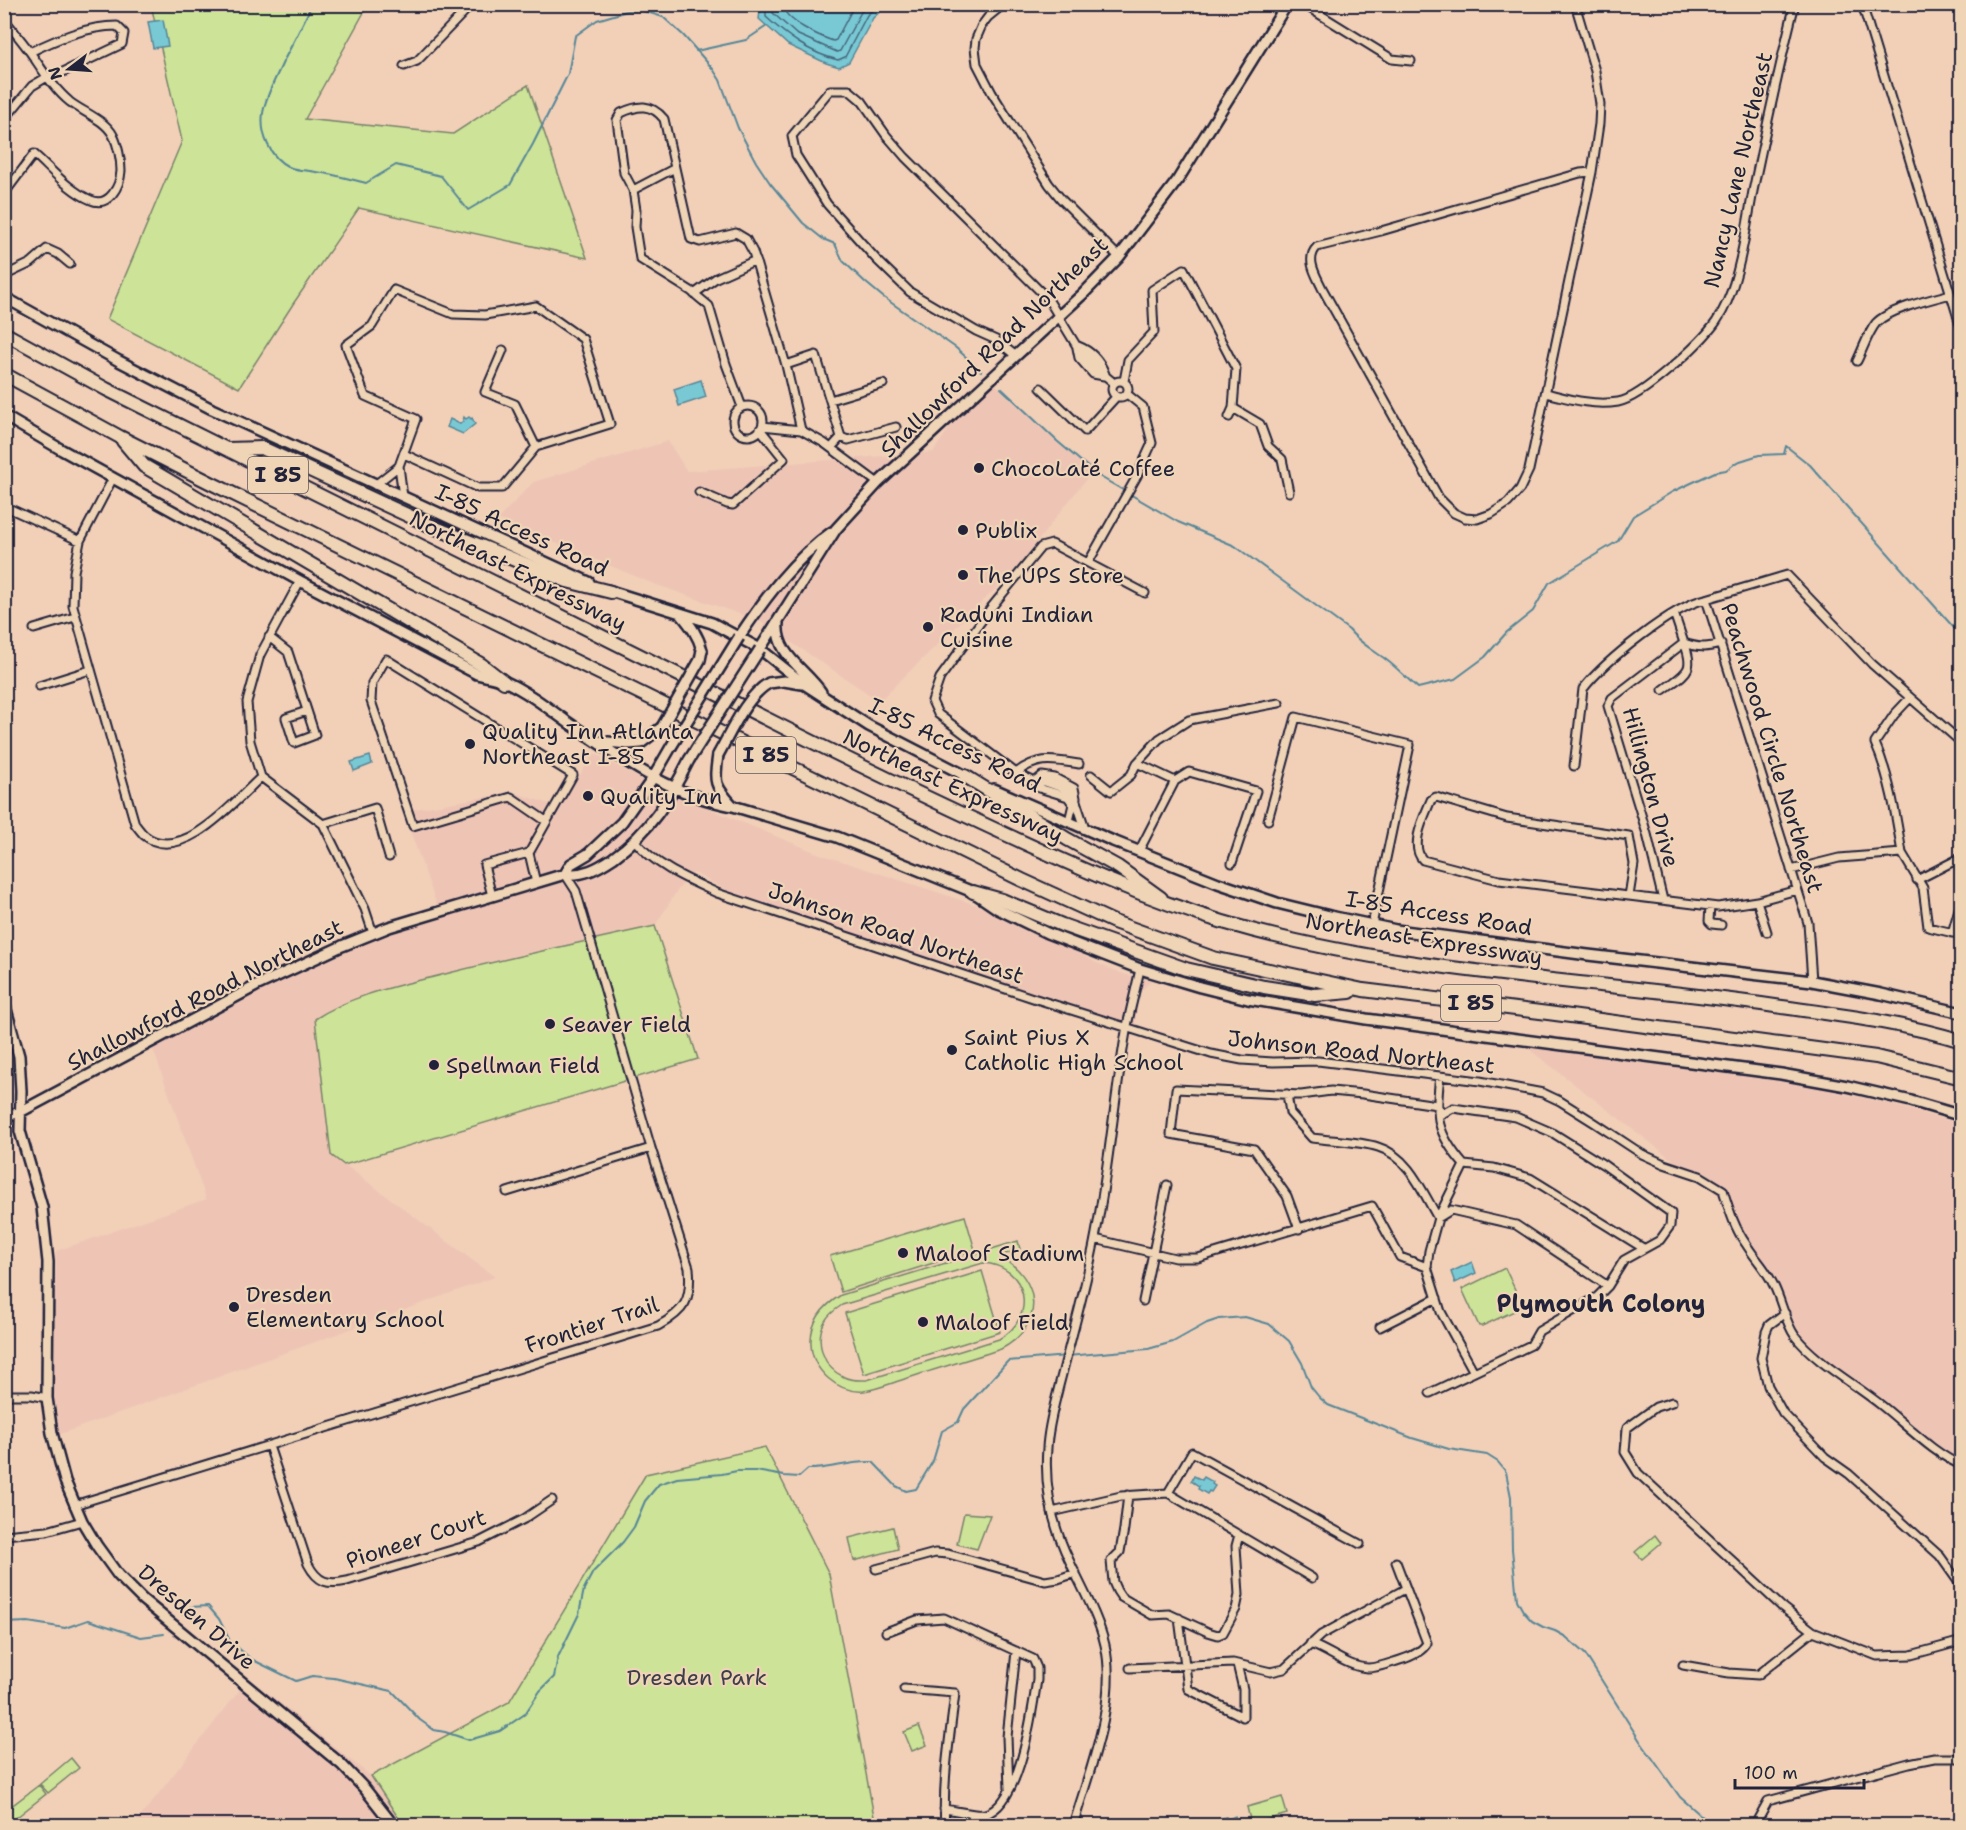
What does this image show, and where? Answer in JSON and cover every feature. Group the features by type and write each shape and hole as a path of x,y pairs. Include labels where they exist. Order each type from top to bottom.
{"highway":[{"name":"Northeast Expressway","path":"4,333 106,389 888,780 1078,868 1168,904 1257,931 1325,948 1375,957 1877,1020 1962,1041"},
{"name":"I 85","path":"4,374 120,437 380,567 1022,880 1114,922 1213,958 1363,990 1876,1057 1962,1078"},
{"path":"120,437 144,466 482,665 504,682"},
{"path":"228,449 262,448 431,526 567,581 611,592"},
{"path":"964,776 1067,839 1118,867 1168,904"},
{"path":"973,892 1002,900 1062,925 1186,969 1264,987 1315,995 1363,990"}],"main road":[{"name":"Shallowford Road Northeast","path":"4,1118 20,1112 256,986 373,933 441,910 566,874 577,875 596,869 635,841 661,811 689,760 836,529 878,483 1119,257 1177,181 1287,4"},
{"name":"I-85 Access Road","path":"4,297 119,361 212,409 375,485 611,592 712,623 760,649 804,684 869,726 964,776 1218,883 1277,903 1396,930 1812,981 1962,1013"},
{"path":"4,416 300,581 477,674 504,682 545,706 653,778 675,789 837,837 973,892 998,909 1047,933 1140,969 1229,994 1299,1008 1386,1022 1781,1074 1911,1101 1962,1116"},
{"name":"Shallowford Road Northeast","path":"566,874 571,864 588,854 622,822 653,778 739,637 767,597 817,542 836,529"},
{"path":"595,741 641,743 662,727 700,660 702,650 699,637 679,612"},
{"path":"778,623 779,639 785,652 812,679 824,696"},
{"path":"733,806 720,791 714,778 717,755 760,688 769,683 784,681 804,684"},
{"name":"Dresden Drive","path":"4,1002 19,1056 20,1131 42,1207 45,1234 48,1262 47,1398 58,1460 74,1505 97,1546 118,1575 143,1600 341,1764 365,1789 393,1826"}],"street":[{"path":"404,66 417,61 472,4"},
{"path":"1005,4 988,17 982,25 976,39 977,64 992,93 1049,184 1119,257"},
{"path":"1303,4 1392,59 1411,61"},
{"path":"1575,4 1595,71 1600,104 1599,124 1592,172 1557,329 1546,393 1529,470 1520,489 1508,503 1491,514 1478,519 1464,518 1454,513 1439,498 1322,288 1310,259 1312,252 1317,247 1592,172"},
{"name":"Nancy Lane Northeast","path":"1546,393 1602,404 1628,399 1675,363 1716,322 1728,301 1736,274 1795,4"},
{"path":"1862,4 1962,331"},
{"path":"4,20 47,77 69,101 104,125 112,134 121,170 117,189 108,199 98,202 89,200 72,188 34,154 4,194"},
{"path":"4,110 9,114 32,86 47,77 61,73 122,44 124,33 117,26 105,26 55,40 30,52"},
{"path":"1016,356 996,340 976,332 910,292 876,259 827,204 796,155 792,136 830,90 849,90 862,101 904,157 1048,299 1076,345 1114,383"},
{"path":"742,407 726,364 709,306 640,259 633,189 624,173 617,120 621,113 644,105 658,112 664,119 691,239 700,242 736,233 746,239 756,260 786,364 801,430"},
{"path":"633,189 675,168"},
{"path":"4,269 10,273 21,268 31,263 47,249 58,254 70,264"},
{"path":"694,294 716,278 756,260"},
{"path":"1127,394 1128,386 1124,381 1128,360 1154,332 1152,290 1184,269 1236,369 1233,408 1229,417"},
{"path":"375,485 399,466 417,419 365,396 346,345 372,326 394,290 453,314 485,315 536,306 584,339 609,424 536,447 502,488 478,488 404,454"},
{"path":"1857,361 1874,325 1882,318 1951,294"},
{"path":"503,350 485,392 515,404 536,447"},
{"path":"786,364 816,355 841,437"},
{"path":"1114,383 1124,381"},
{"path":"1114,383 1112,390 1116,397"},
{"path":"830,400 883,384"},
{"path":"1041,388 1085,431 1116,397 1127,394"},
{"path":"1088,563 1137,476 1152,443 1143,407 1127,394"},
{"path":"699,492 733,505 784,459 761,427 762,416 752,406 742,407 734,414 733,424 742,435 752,435 761,427 801,430 831,448 878,483"},
{"path":"1233,408 1260,424 1268,446 1282,459 1289,492"},
{"path":"841,437 848,440 896,427"},
{"path":"831,448 841,437"},
{"path":"399,466 403,497"},
{"path":"113,478 80,541 72,591 75,617 135,824 145,836 162,843 178,842 199,833 261,777"},
{"path":"4,506 80,541"},
{"path":"1085,828 1076,801 1068,790 1035,782 1016,772 938,714 932,701 936,686 990,609 1041,547 1052,544 1145,593"},
{"name":"Peachwood Circle Northeast","path":"1812,981 1808,923 1706,599 1787,575 1872,664 1962,743"},
{"path":"300,581 260,655 247,702 250,741 261,777 323,824 365,909 373,933"},
{"path":"1574,766 1583,689 1596,673 1649,630 1692,602 1706,599"},
{"path":"1663,690 1686,672 1690,664 1690,656 1674,613"},
{"path":"34,630 75,617"},
{"path":"269,638 288,652 315,735 294,742 286,718 307,711"},
{"path":"1684,643 1695,648 1710,648 1721,644"},
{"name":"Hillington Drive","path":"1663,900 1647,834 1608,706 1612,698 1684,643"},
{"path":"536,883 529,853 573,775 386,659 372,683 371,701 413,826 511,797 546,821"},
{"path":"39,686 90,670"},
{"path":"1910,698 1894,715 1875,743 1892,796 1902,853 1923,888 1928,927 1962,935"},
{"path":"1091,775 1111,790 1131,775 1137,763 1160,739 1189,720 1279,703"},
{"path":"1268,820 1296,717 1410,746 1372,925"},
{"path":"1016,772 1027,764 1046,759 1079,764"},
{"path":"1137,763 1175,781"},
{"path":"1139,851 1175,781 1189,772 1256,790 1233,863"},
{"path":"1054,785 1073,804 1069,820"},
{"path":"1629,896 1634,864 1629,836 1507,818 1436,797 1431,800 1417,842 1418,855 1423,860 1499,880 1710,906 1734,906 1797,891"},
{"path":"323,824 375,808 389,857"},
{"name":"Johnson Road Northeast","path":"635,841 646,854 672,872 717,893 1211,1054 1242,1060 1317,1061 1480,1080 1544,1093 1587,1117 1642,1154 1713,1183 1723,1190 1735,1226 1746,1246 1767,1271 1794,1335 1805,1347 1953,1462 1961,1464"},
{"path":"492,896 484,865 529,853"},
{"path":"1791,870 1839,858 1902,853"},
{"path":"1917,880 1962,857"},
{"name":"Frontier Trail","path":"74,1505 658,1326 675,1317 683,1307 689,1295 689,1268 651,1148 576,891 566,874"},
{"path":"1757,901 1767,932"},
{"path":"1710,906 1709,921 1712,924 1721,925"},
{"path":"1952,933 1959,909 1962,910"},
{"path":"1073,1826 1102,1725 1108,1678 1105,1645 1091,1607 1063,1546 1052,1512 1047,1480 1047,1447 1052,1417 1095,1239 1127,1028 1140,969"},
{"path":"1440,1076 1437,1106 1439,1124 1449,1148 1464,1165 1494,1168 1530,1178 1643,1248"},
{"path":"1299,1228 1287,1196 1254,1149 1171,1134 1176,1089 1300,1095 1331,1091 1437,1106 1442,1114 1453,1108 1515,1117 1553,1133 1605,1165 1671,1213 1671,1226 1660,1240 1624,1260 1608,1286 1597,1298 1539,1331 1531,1345 1430,1393"},
{"path":"1287,1094 1290,1113 1312,1138 1380,1147 1400,1159 1413,1174 1438,1218"},
{"path":"507,1192 651,1148"},
{"path":"1464,1165 1438,1218 1427,1267 1442,1312 1474,1372"},
{"path":"1143,1301 1167,1185"},
{"path":"1095,1239 1175,1258 1198,1258 1372,1206 1400,1257 1427,1267"},
{"path":"1438,1218 1451,1210 1516,1225 1608,1286"},
{"path":"1380,1327 1437,1298"},
{"path":"1785,1314 1769,1325 1761,1358 1768,1386 1783,1413 1825,1457 1849,1474 1940,1556 1962,1587"},
{"path":"4,1395 32,1395 47,1398"},
{"path":"1672,1402 1656,1407 1627,1428 1625,1452 1638,1473 1782,1607 1813,1631 1877,1656 1911,1655 1962,1641"},
{"name":"Pioneer Court","path":"269,1446 308,1564 314,1575 334,1584 479,1542 524,1519 552,1500"},
{"path":"1168,1493 1192,1452 1360,1544"},
{"path":"1052,1512 1128,1495 1168,1493 1312,1578"},
{"path":"1128,1495 1120,1552 1111,1561 1111,1573 1121,1597 1152,1615 1168,1614 1208,1632 1218,1635 1223,1633 1236,1608 1239,1594 1236,1546 1239,1535"},
{"path":"4,1535 47,1531 82,1521"},
{"path":"876,1569 935,1554 959,1556 1045,1581 1076,1573"},
{"path":"1310,1644 1323,1648 1350,1663 1368,1668 1409,1658 1425,1648 1427,1642 1395,1562"},
{"path":"1131,1668 1237,1664 1276,1672 1284,1669 1321,1635 1405,1589"},
{"path":"886,1632 917,1620 944,1618 1033,1659 1037,1668 1037,1680 1023,1759 1009,1791 995,1808 984,1814 944,1809"},
{"path":"1179,1618 1188,1689 1243,1717 1243,1689 1237,1664"},
{"path":"1683,1665 1729,1673 1758,1674 1813,1631"},
{"path":"1009,1791 1007,1737 1016,1651"},
{"path":"904,1689 956,1693 944,1809 945,1826"},
{"path":"1758,1826 1758,1820 1768,1801 1909,1763 1934,1758 1962,1758"},
{"path":"642,1826 648,1823 657,1826"}],"shaded area":[{"path":"993,382 1071,454 1095,468 1015,570 879,701 759,621 651,583 498,519 533,482 668,441 687,471 933,452 964,406"},
{"path":"594,753 658,788 820,854 1011,916 1097,963 1124,974 1151,981 1139,993 1135,1028 1030,997 749,902 694,873 679,888 655,926 526,954 362,996 315,1019 332,1155 495,1277 58,1435 54,1396 56,1251 206,1199 151,1044 369,932 437,906 403,811 513,792 559,807"},
{"path":"1526,1047 1793,1083 1887,1103 1961,1124 1961,1465 1939,1455 1874,1409 1803,1340 1775,1283 1718,1195"},
{"path":"249,1678 371,1776 403,1825 133,1826"}],"green space":[{"path":"151,5 368,5 305,119 453,134 528,85 587,258 359,208 239,388 107,319 182,141"},
{"path":"655,926 698,1059 344,1165 331,1155 315,1019 363,996 397,986"},
{"name":"Maloof Stadium","path":"965,1216 975,1250 841,1292 830,1256"},
{"path":"1018,1241 1020,1249 1000,1256 1024,1277 1033,1303 1031,1316 1025,1328 1001,1349 875,1389 854,1391 828,1378 821,1371 812,1354 811,1336 815,1322 823,1310 841,1295","holes":["983,1263 998,1266 1010,1273 1023,1294 1023,1307 1019,1319 1011,1330 999,1339 867,1380 853,1380 844,1377 826,1361 822,1353 820,1337 822,1329 828,1316 842,1305"]},
{"path":"1505,1268 1523,1307 1479,1326 1462,1289"},
{"name":"Maloof Field","path":"982,1271 1000,1332 864,1374 845,1313"},
{"name":"Dresden Park","path":"765,1447 829,1574 875,1822 866,1826 403,1825 371,1776 509,1702 646,1474"},
{"path":"964,1513 990,1515 977,1549 957,1544"},
{"path":"893,1527 898,1549 854,1561 849,1538"},
{"path":"1655,1535 1661,1543 1642,1559 1635,1552"},
{"path":"919,1726 927,1745 912,1751 904,1732"},
{"path":"71,1758 79,1768 48,1793 40,1784"},
{"path":"39,1785 46,1794 12,1821 5,1811"},
{"path":"1282,1797 1287,1814 1251,1824 1247,1807"}],"water":[{"path":"761,4 897,5 894,8 882,10 873,18 849,62 839,67 788,45 759,19"},
{"path":"163,20 168,46 153,48 148,22"},
{"path":"701,380 706,397 679,406 674,389"},
{"path":"464,417 472,418 475,424 463,434 447,427 450,419 460,424"},
{"path":"370,756 372,764 354,771 351,762"},
{"path":"1472,1262 1476,1273 1455,1283 1451,1272"},
{"path":"1194,1476 1202,1480 1204,1477 1213,1482 1215,1486 1211,1492 1207,1494 1198,1489 1199,1486 1191,1481"},
{"path":"1235,1816 1237,1823 1229,1825 1217,1825 1215,1820 1226,1817 1227,1820"}],"waterway":[{"path":"312,4 274,80 264,106 263,129 276,158 299,170 366,183 396,165 441,176 468,210 510,185 568,74 575,36 597,20 627,11 640,10 663,17 683,35 713,69 720,80 738,128 756,162 803,223 823,239 835,244 843,261 883,297 956,348 981,371"},
{"path":"696,51 746,40 767,26"},
{"path":"1001,388 1097,475 1178,522 1235,546 1349,630 1418,688 1455,679 1485,657 1507,632 1533,611 1549,583 1618,541 1633,516 1672,492 1715,472 1726,470 1737,462 1759,455 1784,454 1786,446 1810,465 1962,637"},
{"path":"182,1614 190,1607 208,1606 219,1619 230,1641 251,1659 296,1681 312,1676 334,1678 392,1691 420,1720 434,1730 469,1740 500,1731 525,1714 540,1691 554,1677 558,1657 579,1614 584,1589 593,1572 623,1542 634,1527 645,1501 659,1484 677,1478 737,1471 756,1471 799,1477 808,1469 873,1462 896,1486 906,1491 916,1489 933,1461 942,1431 958,1422 964,1409 1008,1361 1148,1349 1173,1342 1219,1319 1245,1317 1269,1324 1289,1341 1302,1363 1311,1387 1328,1405 1412,1438 1449,1449 1487,1455 1498,1462 1506,1472 1511,1497 1512,1549 1517,1600 1523,1611 1532,1621 1566,1637 1585,1654 1640,1741 1680,1797 1713,1826"},
{"path":"4,1623 28,1622 65,1628 88,1620 141,1637 164,1634"},
{"path":"1875,1826 1962,1819"}],"place":[{"name":"ChocoLaté Coffee","path":"979,468"},
{"name":"Publix","path":"963,530"},
{"name":"The UPS Store","path":"963,575"},
{"name":"Raduni Indian Cuisine","path":"928,627"},
{"name":"Quality Inn Atlanta Northeast I-85","path":"470,744"},
{"name":"Quality Inn","path":"588,796"},
{"name":"Seaver Field","path":"550,1024"},
{"name":"Saint Pius X Catholic High School","path":"952,1050"},
{"name":"Spellman Field","path":"434,1065"},
{"name":"Maloof Stadium","path":"903,1253"},
{"name":"Dresden Elementary School","path":"234,1307"},
{"name":"Maloof Field","path":"923,1322"}],"district":[{"name":"Plymouth Colony","path":"1601,1304"}]}
